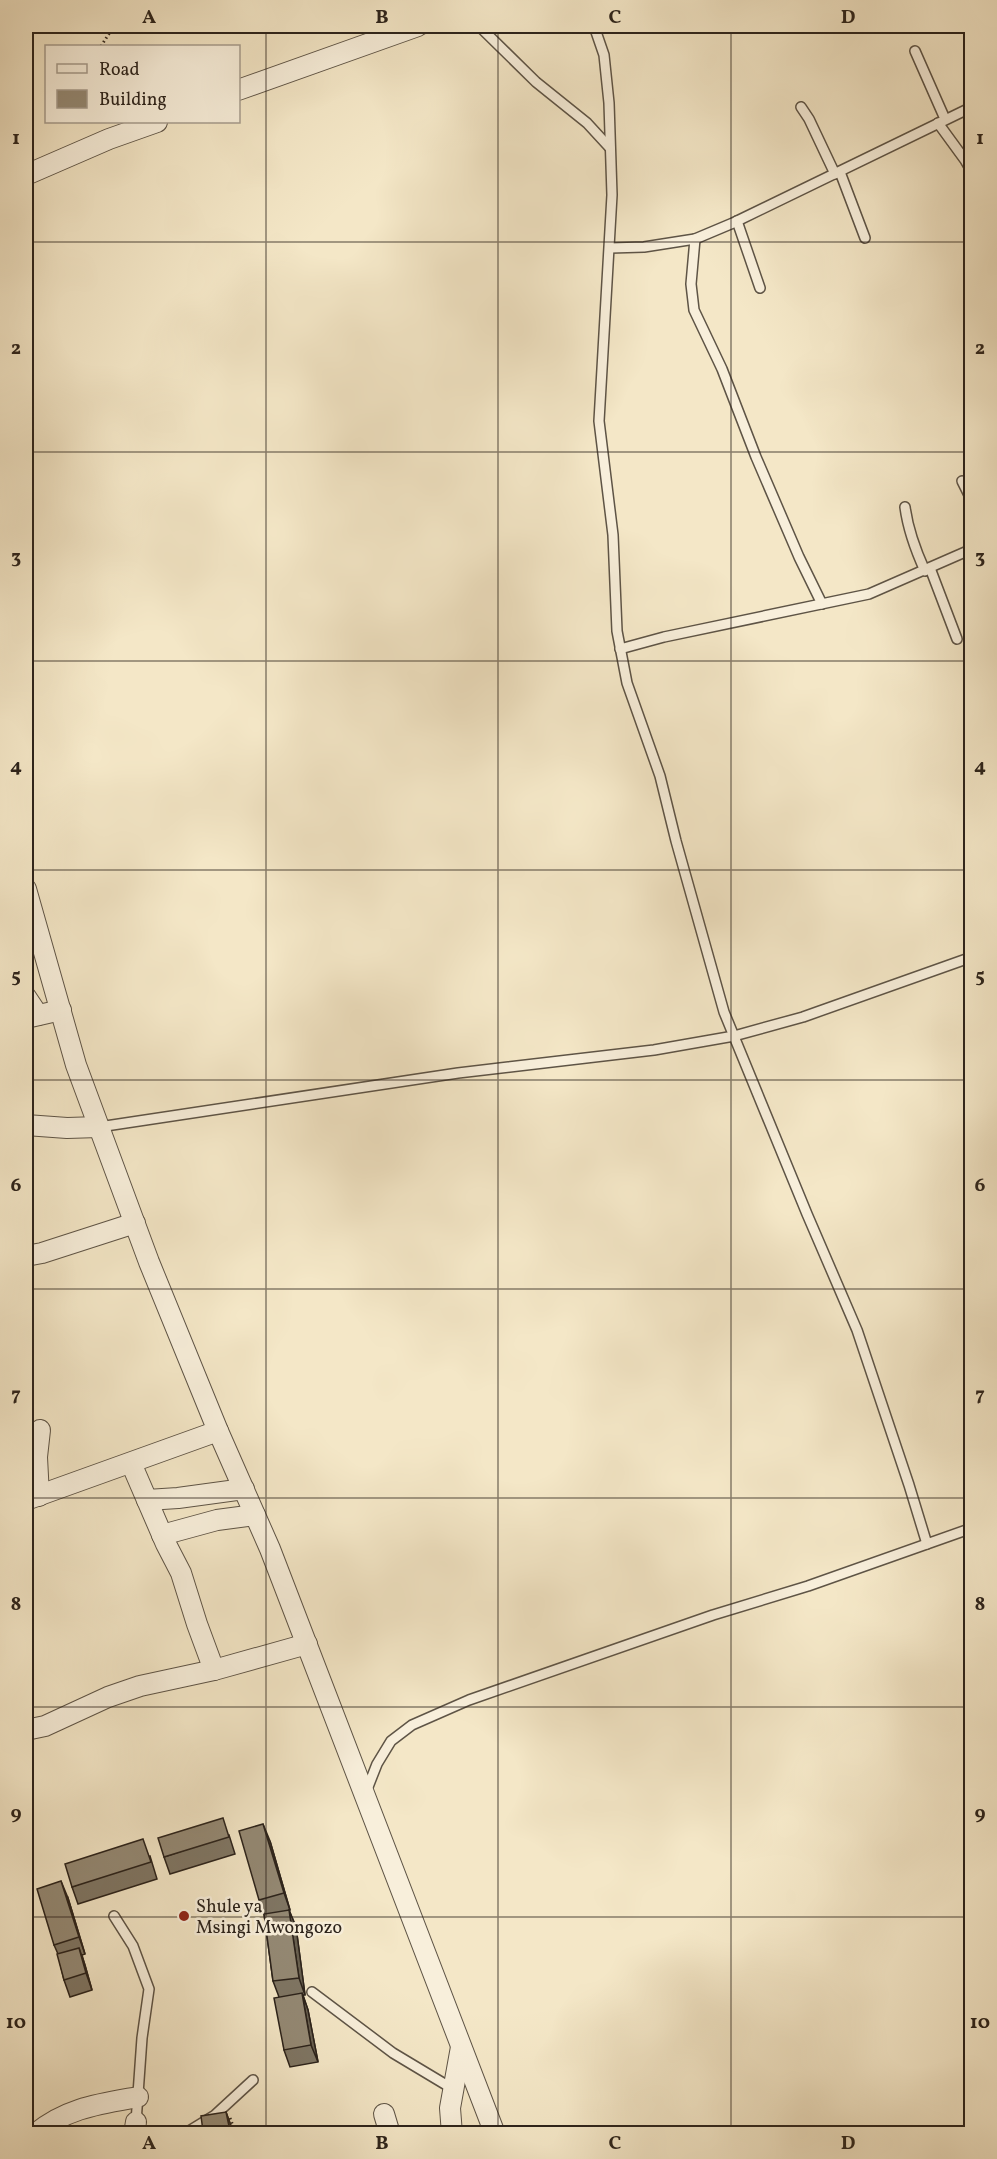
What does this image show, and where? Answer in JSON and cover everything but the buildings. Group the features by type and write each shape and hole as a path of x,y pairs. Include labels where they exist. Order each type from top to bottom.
{"street":[{"path":"240,89 418,26"},
{"path":"26,175 109,139 154,123"},
{"path":"26,889 76,1065 135,1223 175,1329 255,1515 307,1644 495,2133"},
{"path":"26,997 32,1017 61,1010"},
{"path":"26,1125 99,1127"},
{"path":"26,1256 135,1223"},
{"path":"40,1430 32,1490 131,1463 218,1431"},
{"path":"131,1463 181,1573 214,1670"},
{"path":"147,1500 244,1490"},
{"path":"162,1535 217,1520 255,1515"},
{"path":"26,1730 45,1726 108,1697 140,1686 214,1670 307,1644"},
{"path":"452,2133 450,2108 461,2047"},
{"path":"35,2133 50,2121 68,2112 138,2097"},
{"path":"384,2114 390,2133"}],"lane":[{"path":"479,26 536,82 587,123 610,148"},
{"path":"594,26 604,55 612,195 599,421 613,535 617,631 627,682 660,776 724,1012 857,1330 927,1544"},
{"path":"915,51 942,121 972,172"},
{"path":"801,107 837,173 865,238"},
{"path":"610,248 644,247 694,239 737,221 972,107"},
{"path":"737,221 760,288"},
{"path":"694,239 691,284 694,310 722,369 756,457 799,557 822,604"},
{"path":"962,481 972,501"},
{"path":"905,507 912,543 928,569 957,639"},
{"path":"621,649 664,637 869,594 972,549"},
{"path":"99,1127 458,1073 654,1050 734,1036 803,1017 972,957"},
{"path":"364,1797 377,1764 391,1741 412,1725 470,1700 557,1669 713,1615 808,1586 972,1528"},
{"path":"114,1916 134,1946 149,1989 135,2128"},
{"path":"312,1992 393,2053 453,2089"},
{"path":"184,2133 215,2115 253,2080"}],"path":[{"path":"102,45 114,26"},
{"path":"225,2106 236,2133"}],"place":[{"name":"Shule ya Msingi Mwongozo","path":"184,1916"}]}
